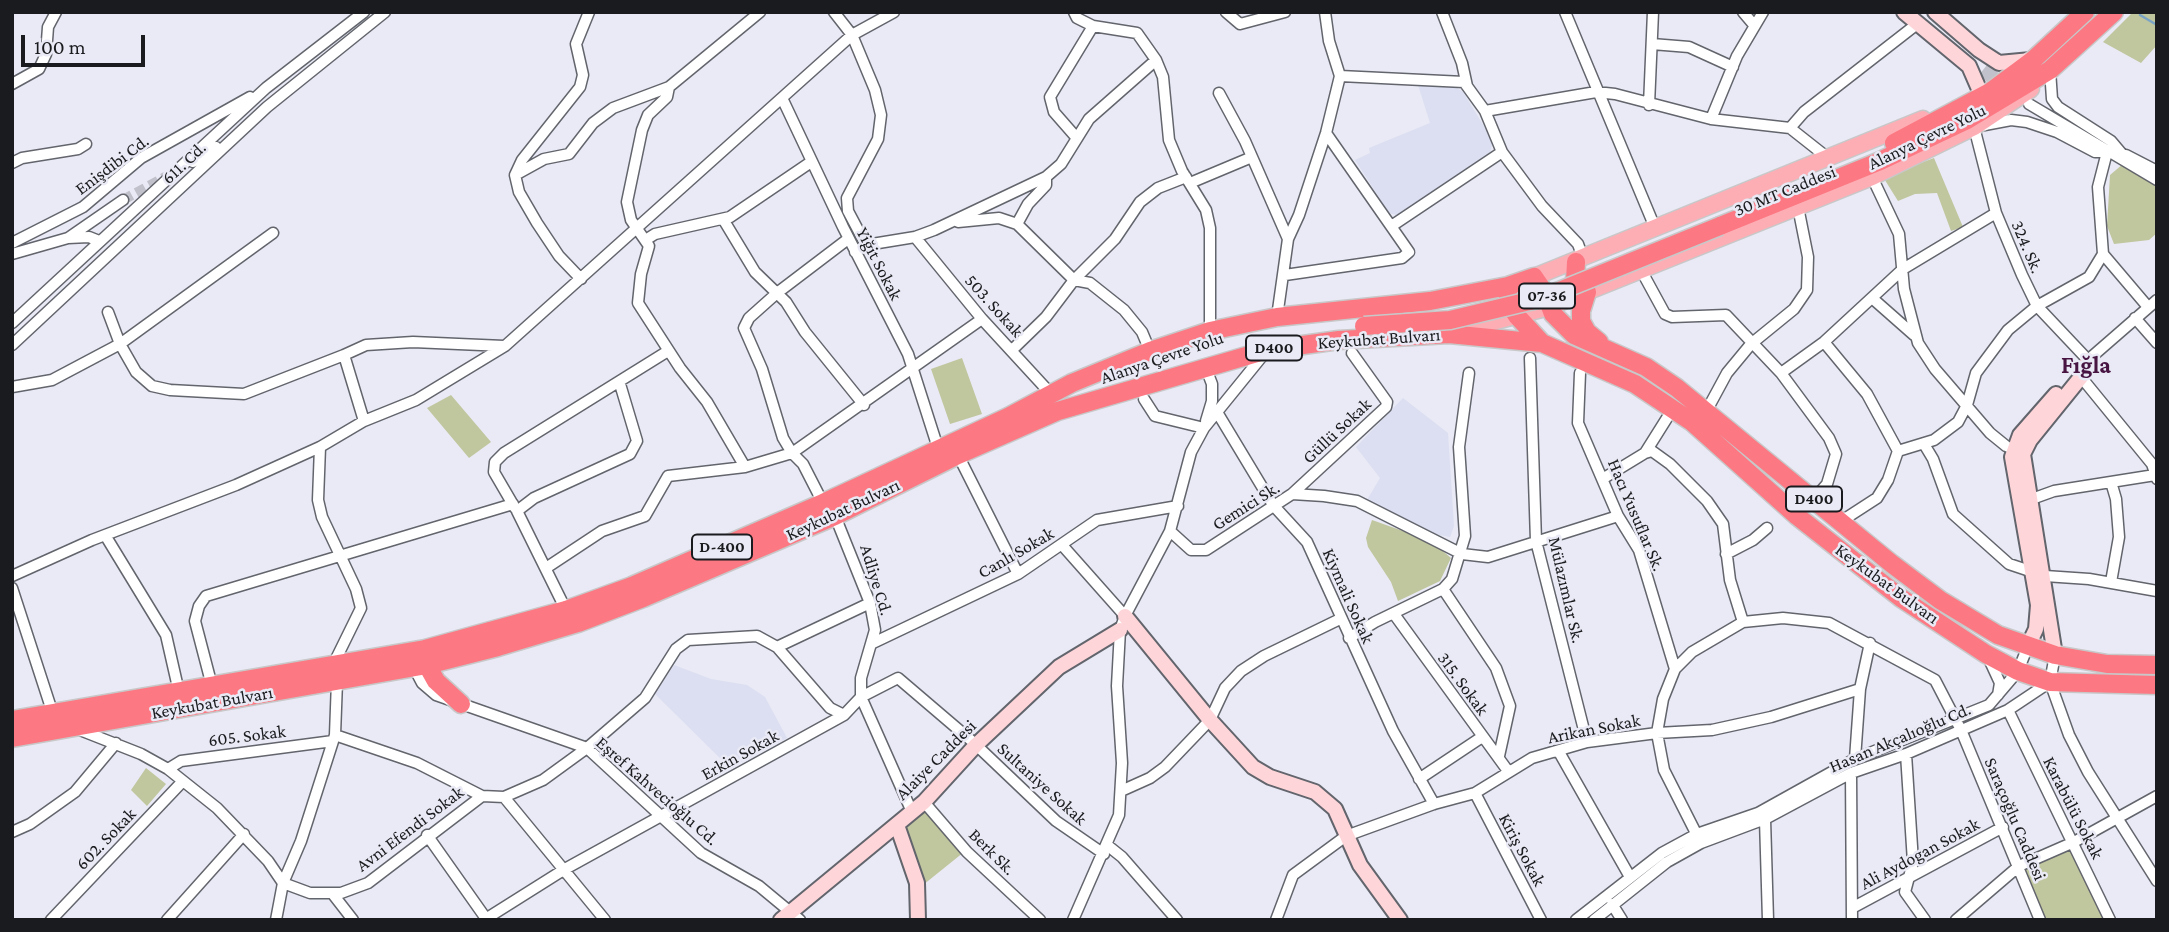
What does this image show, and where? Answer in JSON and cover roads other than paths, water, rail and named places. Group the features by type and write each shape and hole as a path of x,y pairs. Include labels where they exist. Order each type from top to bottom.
{"highway":[{"name":"Alanya Çevre Yolu","path":"1718,220 1887,147 1990,94 2050,70 2099,29 2113,12"},
{"name":"Alanya Çevre Yolu","path":"1990,94 2033,60 2081,16"},
{"name":"Keykubat Bulvarı","path":"1364,321 1449,309 1541,287 1718,220"},
{"path":"1580,260 1575,281 1587,292 1581,321 1587,332 1613,354"},
{"name":"Keykubat Bulvarı","path":"1534,277 1545,293 1549,307 1574,335 1646,367 1707,410 1840,522 1940,600 1998,635 2055,655 2107,664 2157,665"},
{"name":"D400","path":"1008,417 1051,394 1150,351 1210,331 1277,317 1463,294 1508,286 1534,277"},
{"path":"1508,286 1508,302 1542,343"},
{"path":"1457,332 1472,322 1474,311 1463,294"},
{"name":"Alanya Çevre Yolu","path":"1008,417 1168,353 1229,335 1312,320 1364,321"},
{"name":"Alanya Çevre Yolu","path":"1058,411 1132,380 1218,352 1364,321"},
{"name":"Keykubat Bulvarı","path":"418,658 632,586 829,509 1058,411 1267,349 1339,340 1457,332 1542,343 1635,384 1692,422 1797,516 1890,590 1986,654 2018,671 2050,682 2157,685"},
{"name":"Keykubat Bulvarı","path":"12,738 418,658 578,623 829,509 938,448 1008,417"},
{"path":"418,658 436,681 461,704"},
{"name":"Keykubat Bulvarı","path":"12,720 212,686 335,673"}],"main road":[{"name":"30 MT Caddesi","path":"1457,332 1549,307 1872,177 1974,127 2043,81 2050,70"},
{"name":"30 MT Caddesi","path":"1534,277 1990,94"}],"street":[{"path":"12,84 39,69 46,54 48,27 55,12"},
{"name":"611. Cd.","path":"12,323 266,88 364,12"},
{"name":"611. Cd.","path":"12,345 238,133 314,67 385,12"},
{"path":"581,279 559,256 537,223 519,192 515,176 522,160 580,87 583,75 576,44 589,12"},
{"path":"515,176 544,159 569,154 593,124 612,108 669,87 760,12"},
{"path":"834,12 852,35 876,90 881,116 878,139 847,198 848,211 866,245"},
{"path":"12,576 105,535 236,485 320,447 364,421 416,400 505,346 852,35 894,12"},
{"path":"1074,12 1077,18 1093,26 1137,33 1156,60 1163,77 1169,140 1206,210 1210,228 1210,331"},
{"path":"1226,12 1240,24 1284,12"},
{"path":"1277,317 1288,239 1299,215 1326,133 1340,76 1329,41 1325,12"},
{"path":"1442,12 1462,63 1467,86"},
{"path":"1565,12 1596,92 1656,230"},
{"path":"1649,104 1653,12"},
{"path":"1743,12 1754,25"},
{"path":"1711,119 1733,66 1763,12"},
{"path":"1905,12 1919,16 1985,68"},
{"path":"1935,12 1979,50 1999,62 2033,60"},
{"path":"1919,16 1969,66 1990,94"},
{"path":"1790,128 1804,112 1919,16"},
{"path":"1075,136 1054,113 1050,97 1093,26"},
{"path":"1652,44 1689,47 1733,66"},
{"path":"855,252 866,245 915,237 1046,177 1060,164 1075,136 1089,119 1156,60"},
{"path":"2050,70 2052,99 2059,107 2110,141 2122,153"},
{"path":"1340,76 1464,82 1485,111 1502,152 1542,205 1578,244 1580,260"},
{"path":"669,87 667,97 644,122 628,202 636,227 647,239 649,246 641,274 638,303 668,351 707,402 745,467"},
{"name":"Enişdibi Cd.","path":"12,243 83,207 141,158 266,88"},
{"path":"1485,111 1596,92 1615,94 1711,119 1790,128 1828,158"},
{"path":"1219,93 1252,157 1288,239"},
{"name":"Yiğit Sokak","path":"782,98 848,239 914,369 938,448"},
{"path":"2157,171 2030,102 2106,152 2157,180"},
{"path":"1974,127 2011,120 2027,122 2057,132 2095,152 2106,152"},
{"name":"324. Sk.","path":"1974,127 1996,213 2037,306 2088,360"},
{"path":"193,162 238,133"},
{"path":"1285,275 1402,258 1409,252 1393,225 1326,133"},
{"path":"12,163 22,158 78,149 86,144"},
{"path":"1393,225 1502,152"},
{"path":"1898,451 1924,444 1951,429 1967,405 1976,373 1984,359 2008,330 2037,306 2089,277 2103,254 2098,187 2106,152"},
{"path":"1012,349 1046,317 1074,280 1115,239 1140,202 1158,188 1252,157"},
{"path":"647,239 655,234 723,219 811,162"},
{"path":"1017,224 1024,209 1046,185 1046,177"},
{"path":"1872,177 1895,221 1914,335"},
{"path":"68,238 123,200"},
{"path":"1707,410 1727,373 1751,344 1794,309 1807,290 1808,257 1798,207"},
{"path":"1781,373 1824,342 1903,269 1996,213"},
{"path":"955,220 960,223 999,218 1017,224 1074,280 1090,283 1124,310 1142,332 1150,351"},
{"path":"723,219 755,272 777,293 864,405"},
{"path":"12,387 52,380 120,344 273,233"},
{"path":"12,254 68,238 89,237 99,242"},
{"name":"503. Sokak","path":"915,237 982,319 1051,394"},
{"path":"777,293 848,239"},
{"path":"2103,254 2152,304 2088,360 2020,435 2013,467 2055,655 2050,682 2069,735 2116,819 2153,863 2157,881"},
{"path":"1641,270 1665,314 1672,317 1726,315 1735,320 1751,344 1781,373 1829,439 1836,454 1827,484 1814,499"},
{"name":"Adliye Cd.","path":"777,293 749,318 744,332 762,369 783,438 803,464 829,509 870,603 875,630 861,678 862,697"},
{"path":"1872,298 1914,335 1935,369 1990,433 2018,452 2029,500 2039,575 2036,629 2028,646"},
{"path":"108,312 120,344 136,372 152,386 244,394 366,345 412,342 505,346"},
{"path":"2135,318 2157,343"},
{"path":"545,568 602,531 645,516 668,476 745,467 792,453 864,405 982,319"},
{"path":"1824,342 1867,394 1898,451 1888,480 1877,498 1840,522"},
{"path":"1073,920 1119,816 1122,763 1117,686 1120,630 1170,531 1191,452 1204,428 1267,349"},
{"path":"566,610 494,472 495,462 503,453 620,384 668,351"},
{"name":"Güllü Sokak","path":"1292,494 1386,407 1387,402 1352,353"},
{"path":"344,355 364,421"},
{"name":"Mülazımlar Sk.","path":"1530,358 1536,541 1587,743"},
{"path":"2018,452 2081,377 2088,360"},
{"path":"1204,428 1212,401 1212,384 1206,366"},
{"path":"1349,638 1443,589 1452,579 1462,554 1465,536 1460,447 1469,373"},
{"name":"Hacı Yusuflar Sk.","path":"1580,373 1578,423 1604,478 1618,516 1639,550 1675,668"},
{"path":"2029,500 2054,491 2156,477 2152,464 2081,377"},
{"path":"212,686 195,621 199,606 206,596 340,555 515,508 630,454 637,441 620,384"},
{"path":"1144,398 1154,416 1204,428"},
{"name":"Kiymali Sokak","path":"1217,412 1273,505 1307,542 1340,620 1434,804"},
{"path":"1645,453 1667,418"},
{"path":"1924,444 1933,459 1953,514 2009,564 2039,575 2111,582 2157,591"},
{"path":"275,920 283,883 301,841 334,738 335,673 361,608 356,589 318,500 320,447"},
{"path":"1604,478 1652,451 1670,464 1707,501 1723,524 1730,580 1743,622 1692,652 1675,668 1663,699 1657,733 1664,770 1699,838"},
{"path":"958,455 1018,574"},
{"path":"2111,482 2116,499 2119,537 2111,582"},
{"name":"Gemici Sk.","path":"1170,531 1192,550 1206,550 1292,494 1357,501 1462,554"},
{"name":"Canlı Sokak","path":"873,643 1018,574 1097,520 1178,506"},
{"path":"1462,554 1488,557 1618,516"},
{"path":"1727,554 1753,540 1767,528"},
{"path":"105,535 166,635 179,692"},
{"path":"1062,545 1253,767 1270,778 1315,792 1335,809 1360,865 1400,920"},
{"path":"12,588 53,714"},
{"path":"1443,589 1496,668 1510,706 1499,756"},
{"path":"844,715 830,708 777,646 870,603"},
{"name":"315. Sokak","path":"1394,614 1508,771"},
{"name":"Saraçoğlu Caddesi","path":"1743,622 1783,618 1829,623 1870,643 1921,675 1935,680 1961,730 2040,920"},
{"path":"1121,792 1150,778 1165,766 1210,720 1225,688 1241,671 1264,656 1340,620"},
{"path":"2050,626 2078,659"},
{"name":"Alaiye Caddesi","path":"791,917 918,807 976,745 1059,667 1120,630"},
{"name":"Avni Efendi Sokak","path":"283,883 310,893 332,893 368,883 427,835 482,796 505,797 543,780 587,748 645,698 676,649 688,640 757,636 777,646"},
{"path":"1855,760 1860,689 1870,643"},
{"name":"Hasan Akçalıoğlu Cd.","path":"1576,920 1662,853 1758,813 1855,760 1989,705 1998,698 2018,671 2028,646"},
{"path":"1986,654 2000,683 1998,698"},
{"name":"Sultaniye Sokak","path":"862,697 898,678 976,745 1056,821 1122,857 1177,920"},
{"name":"Hasan Akçalıoğlu Cd.","path":"1594,920 1699,838 1765,819 1851,773 1906,754 2007,710 2050,682"},
{"name":"Arikan Sokak","path":"1276,920 1293,875 1346,836 1434,804 1475,793 1532,758 1587,743 1657,733 1712,730 1771,717 1860,689"},
{"path":"862,697 918,807"},
{"name":"Erkin Sokak","path":"486,919 565,869 844,715 862,697"},
{"name":"Eşref Kahvecioğlu Cd.","path":"461,704 587,748 617,772 659,817 701,852 759,886 791,917"},
{"name":"Karabülü Sokak","path":"2007,710 2110,920"},
{"path":"74,727 116,743 168,769 244,834 283,883"},
{"path":"1419,779 1482,737"},
{"path":"334,738 417,763 482,796"},
{"name":"605. Sokak","path":"168,769 181,761 334,738"},
{"path":"12,832 30,824 75,792 116,743"},
{"path":"1559,752 1630,877"},
{"path":"1906,754 1913,862 1905,892 1925,920"},
{"path":"1851,773 1852,920"},
{"name":"602. Sokak","path":"51,920 183,781"},
{"name":"Kiriş Sokak","path":"1475,793 1541,920"},
{"path":"1956,920 2019,866 2074,842 2157,796"},
{"path":"505,797 605,920"},
{"name":"Berk Sk.","path":"918,807 1040,920"},
{"path":"1765,819 1768,920"},
{"path":"897,825 917,883 920,919"},
{"name":"Ali Aydogan Sokak","path":"1852,908 2003,827"},
{"path":"167,920 244,834"},
{"path":"427,835 486,919"},
{"path":"332,893 353,920"},
{"path":"1612,904 1622,920"}],"waterway":[{"path":"2140,15 2157,25"}],"tunnel":[{"path":"1983,70 2007,88"},
{"path":"123,200 169,175"}],"district":[{"name":"Fığla","path":"2086,366"}]}
